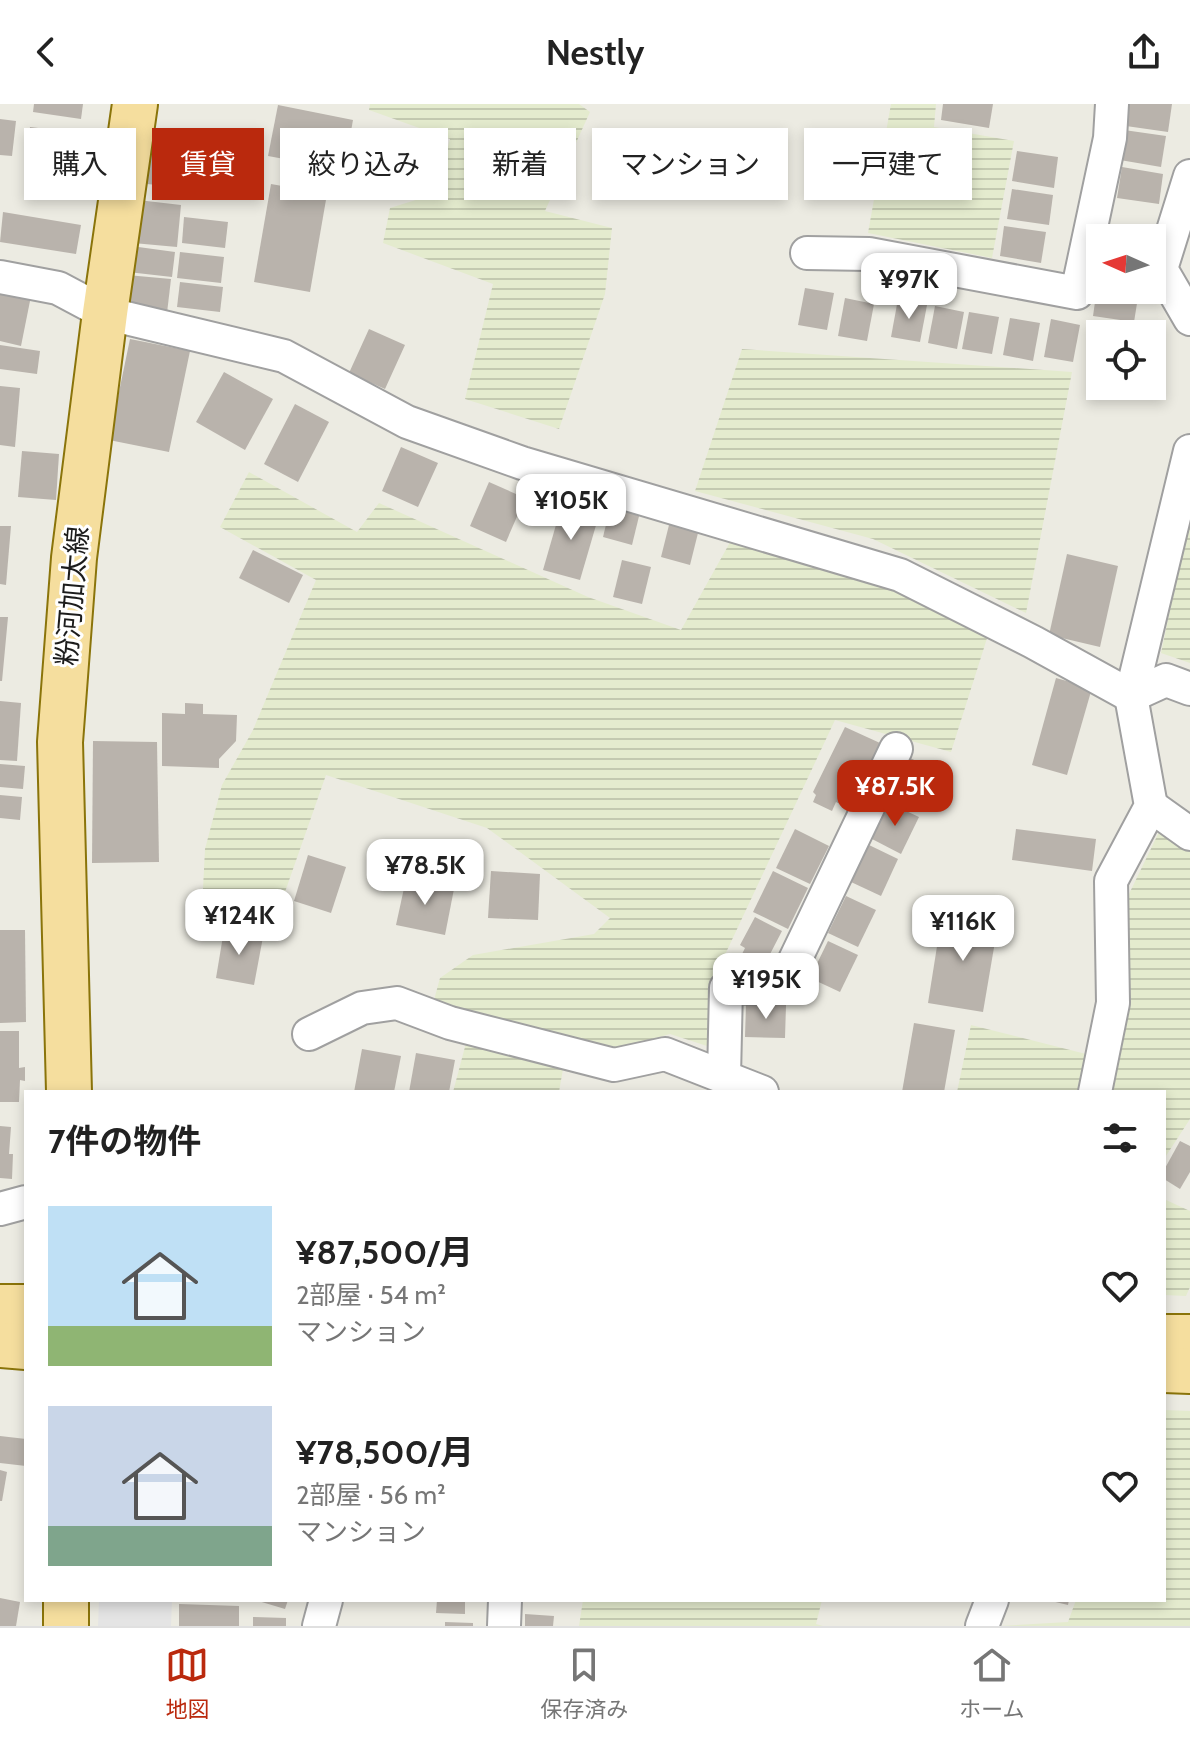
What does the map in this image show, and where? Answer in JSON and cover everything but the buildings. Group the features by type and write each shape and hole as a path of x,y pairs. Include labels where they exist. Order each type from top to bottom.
{"main road":[{"name":"粉河加太線","path":"69,1090 60,742 74,558 135,104"},
{"path":"0,1307 24,1307"},
{"path":"1166,1337 1190,1337"},
{"path":"0,1345 24,1347"},
{"path":"1166,1370 1190,1371"},
{"path":"66,1602 66,1626"}],"street":[{"path":"807,253 869,254 1077,293 1110,138 1112,104"},
{"path":"1190,176 1161,269 1190,319"},
{"path":"0,277 58,288 105,313 284,356 421,428 522,463 900,575 1131,696"},
{"path":"1095,1090 1113,1003 1111,881 1151,806 1131,696 1190,451"},
{"path":"1131,696 1166,680 1190,689"},
{"path":"724,1077 726,988 782,987 896,749"},
{"path":"1151,806 1190,834"},
{"path":"309,1034 362,1008 397,1003 450,1023 614,1065 665,1054 757,1090"},
{"path":"0,1209 24,1203"},
{"path":"319,1626 325,1602"},
{"path":"504,1626 505,1602"},
{"path":"982,1626 991,1602"}],"green space":[{"path":"370,104 579,104 590,112 576,143 576,128 464,128 464,200 550,200 545,211 612,228 605,294 559,429 465,399 493,284 383,243 390,208 416,200 448,200 448,128 419,128 369,110"},
{"path":"891,104 936,104 934,127 940,128 887,128"},
{"path":"972,134 1014,141 992,258 868,233 874,200 972,200"},
{"path":"742,349 1072,372 1026,613 873,539 695,491"},
{"path":"249,472 357,532 379,503 588,597 681,630 733,537 906,589 989,632 951,752 835,720 716,974 707,1046 670,1034 608,1051 434,1000 440,978 473,955 594,934 610,918 487,828 326,775 285,892 272,913 247,917 202,909 205,849 222,785 253,730 316,580 220,527"},
{"path":"1190,515 1190,663 1161,653"},
{"path":"1160,830 1190,848 1190,1119 1166,1156 1166,1090 1111,1090 1129,1000 1128,896"},
{"path":"971,1025 1086,1054 1078,1090 957,1090"},
{"path":"466,1043 563,1069 559,1090 454,1090"},
{"path":"1166,1200 1190,1211 1190,1287 1186,1296 1166,1295"},
{"path":"1166,1410 1190,1411 1190,1626 1000,1626 1068,1622 1075,1602 1166,1602"},
{"path":"583,1602 822,1602 816,1624 823,1626 579,1626"}],"shaded area":[{"path":"99,1602 172,1602 171,1626 98,1626"}]}
